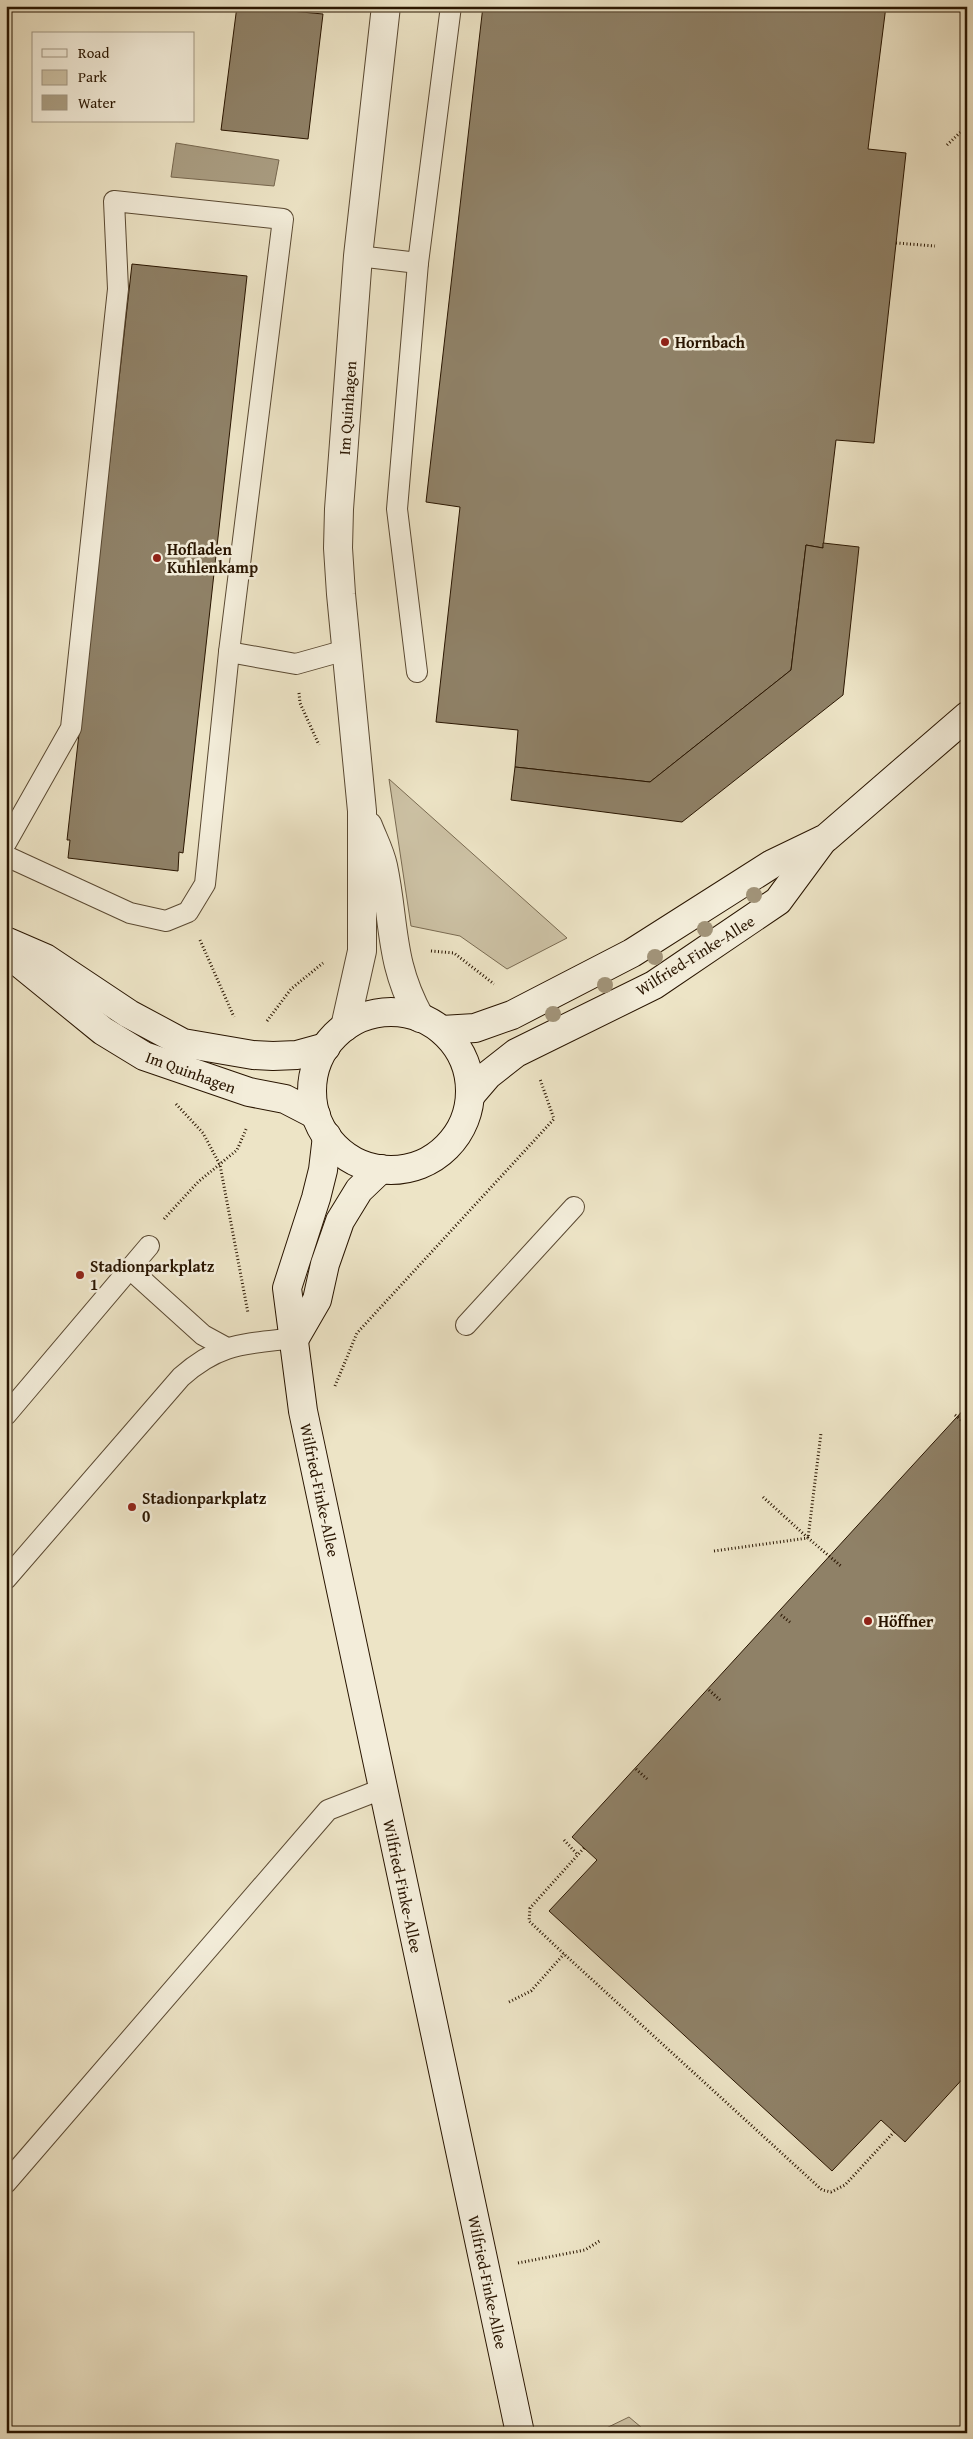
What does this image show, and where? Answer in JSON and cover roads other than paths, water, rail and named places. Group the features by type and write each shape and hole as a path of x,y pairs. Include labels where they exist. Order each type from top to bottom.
{"street":[{"name":"Im Quinhagen","path":"345,1027 362,951 362,811 338,548 339,509 358,256 386,6"},
{"name":"Wilfried-Finke-Allee","path":"470,1096 488,1075 516,1053 654,985 778,902 826,838 967,716"},
{"name":"Im Quinhagen","path":"362,811 382,865 394,949 403,984 431,1024"},
{"name":"Wilfried-Finke-Allee","path":"431,1024 476,1028 512,1015 632,953 772,864 826,838"},
{"name":"Im Quinhagen","path":"6,941 46,958 129,1014 183,1043 253,1055 297,1055 326,1047"},
{"name":"Im Quinhagen","path":"6,952 103,1031 144,1056 249,1092 284,1099 321,1126"},
{"path":"401,1012 431,1024 452,1040 462,1057 469,1076 470,1096 461,1128 442,1151 431,1159 411,1168 381,1170 364,1165 348,1157 321,1126 313,1102 313,1080 316,1066 326,1047 345,1027 375,1014 401,1012"},
{"name":"Wilfried-Finke-Allee","path":"321,1126 323,1170 287,1288 303,1411 520,2433"},
{"path":"295,1338 317,1300 325,1264 343,1216 359,1190 381,1170"}],"lane":[{"path":"417,672 397,509 418,263 450,6"},
{"path":"6,843 71,728 118,289 114,202 284,219 228,652 206,884 188,912 166,921 130,913 6,856"},
{"path":"358,256 418,263"},
{"path":"228,652 296,664 346,650"},
{"path":"466,1325 574,1207"},
{"path":"6,1415 149,1246"},
{"path":"130,1269 203,1335 226,1348"},
{"path":"6,1578 181,1377 198,1362 226,1348 295,1338"},
{"path":"12,2177 328,1810 382,1789"}],"water":[{"path":"176,143 279,160 274,186 171,177"}],"place":[{"name":"Hornbach","path":"665,342"},
{"name":"Hofladen Kuhlenkamp","path":"157,558"},
{"name":"Stadionparkplatz 1","path":"80,1275"},
{"name":"Stadionparkplatz 0","path":"132,1507"},
{"name":"Höffner","path":"868,1621"}]}
